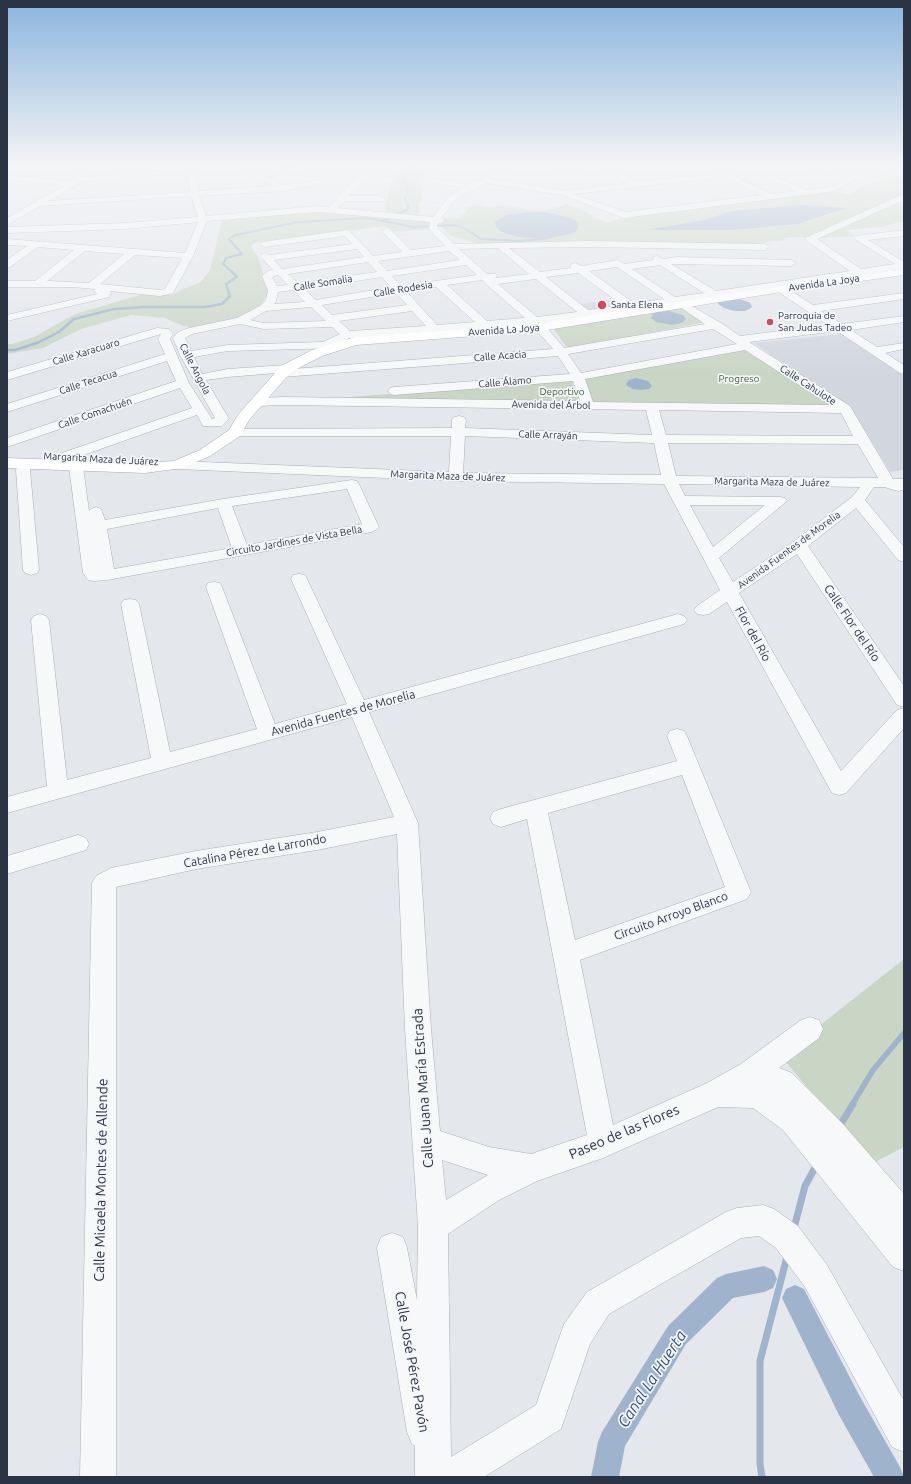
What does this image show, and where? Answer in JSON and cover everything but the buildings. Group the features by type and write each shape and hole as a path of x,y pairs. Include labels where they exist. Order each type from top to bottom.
{"main road":[{"name":"Avenida La Joya","path":"145,468 176,465 205,453 235,433 243,418 284,371 316,353 339,345 355,341 542,323 781,289 821,280 904,272"},
{"name":"Margarita Maza de Juárez","path":"7,456 145,468"},
{"name":"Margarita Maza de Juárez","path":"7,463 77,463 154,459 176,465"}],"street":[{"path":"7,284 92,285 160,293 169,291 188,256 197,235"},
{"path":"265,244 330,235"},
{"path":"349,235 434,328"},
{"path":"391,235 409,254"},
{"path":"446,235 468,262 491,279"},
{"path":"818,235 810,239 858,272"},
{"path":"884,235 859,238 904,266"},
{"path":"7,242 188,256"},
{"path":"7,265 36,244"},
{"path":"264,308 271,301 273,290 267,276 272,273 455,247 590,244 673,246 762,245 821,280"},
{"name":"Calle Cahulote","path":"590,244 845,409 889,484"},
{"path":"547,245 558,253"},
{"path":"635,245 713,294"},
{"path":"347,335 313,304 266,257 360,246"},
{"path":"501,246 586,314"},
{"path":"673,246 676,260"},
{"path":"455,247 542,323 578,377 588,406"},
{"path":"37,284 84,248"},
{"path":"92,285 134,251"},
{"name":"Calle Rodesia","path":"264,308 313,304 438,283 537,275 580,269 676,260 797,266"},
{"path":"569,261 632,307"},
{"name":"Calle Somalia","path":"273,290 468,262"},
{"name":"Avenida La Joya","path":"326,345 347,335 484,324 542,323 632,307 679,303 713,294 821,280 858,272 904,266"},
{"path":"438,283 484,324"},
{"path":"7,289 70,289 106,293 105,295 7,318"},
{"path":"781,289 904,370"},
{"path":"810,309 904,296"},
{"path":"240,321 264,326 332,321 415,307"},
{"name":"Calle Angola","path":"165,331 167,334 164,339 170,356 183,383 208,423 216,423 222,419 198,378 179,338 182,334 240,321 264,308"},
{"name":"Calle Álamo","path":"284,401 578,377 743,343 904,319"},
{"name":"Calle Acacia","path":"284,371 561,352 717,325"},
{"name":"Calle Xaracuaro","path":"7,376 157,331 165,331"},
{"path":"186,355 228,348 339,345"},
{"path":"874,351 904,346"},
{"name":"Calle Tecacua","path":"7,408 170,356"},
{"path":"198,378 228,373 284,371"},
{"name":"Calle Comachuén","path":"7,443 183,383"},
{"name":"Avenida del Árbol","path":"257,402 284,401 845,409"},
{"path":"456,477 460,404"},
{"name":"Flor del Río","path":"652,407 670,481 710,557 839,787 904,715"},
{"path":"77,463 200,410"},
{"name":"Calle Arrayán","path":"235,433 489,432 660,439 862,440"},
{"name":"Circuito Jardines de Vista Bella","path":"77,463 92,527 91,573 94,576 107,575 372,527 352,484 223,503 92,527"},
{"path":"24,464 23,470 30,570"},
{"name":"Margarita Maza de Juárez","path":"176,465 456,477 889,484"},
{"name":"Avenida Fuentes de Morelia","path":"703,610 799,545 857,500 870,483"},
{"path":"889,484 904,483"},
{"path":"889,484 904,489"},
{"path":"680,500 780,502 710,557"},
{"path":"857,500 904,557"},
{"path":"223,503 241,551"},
{"name":"Calle Flor del Río","path":"799,545 904,700"},
{"name":"Calle Juana María Estrada","path":"299,579 358,709 407,823 418,1029 433,1226 432,1477"},
{"path":"214,587 270,733"},
{"path":"130,604 162,763"},
{"path":"40,620 58,791"},
{"name":"Avenida Fuentes de Morelia","path":"7,806 678,620"},
{"name":"Circuito Arroyo Blanco","path":"566,954 739,892 677,736"},
{"path":"501,818 688,766"},
{"path":"536,809 603,1144"},
{"name":"Catalina Pérez de Larrondo","path":"104,883 111,878 196,860 317,841 407,823"},
{"path":"7,865 78,844"},
{"name":"Calle Micaela Montes de Allende","path":"98,1477 104,883"},
{"path":"810,1029 754,1083 792,1120 904,1217"},
{"name":"Paseo de las Flores","path":"433,1226 489,1190 531,1169 603,1144 717,1092 754,1083"},
{"name":"Paseo de las Flores","path":"427,1141 489,1161 531,1169"},
{"path":"829,1151 904,1256"},
{"path":"451,1477 549,1417 576,1336 598,1304 737,1223 763,1220 795,1248 816,1276 904,1435"},
{"name":"Calle José Pérez Pavón","path":"392,1248 432,1477"}],"shaded area":[{"name":"Santa Elena","path":"616,299 623,306 587,311 580,304"},
{"path":"841,334 904,376 904,470 890,472 852,409 754,343"}],"green space":[{"path":"218,235 314,235 254,243 251,246 258,257 269,292 261,305 237,319 195,328 183,326 165,318 131,315 81,329 43,348 7,354 7,344 12,344 34,337 75,314 143,294 172,295 201,282 210,270"},
{"path":"451,236 856,236 806,239 802,237 783,238 786,240 755,243 757,245 480,244"},
{"path":"681,306 706,322 568,349 553,328"},
{"name":"Progreso","path":"746,350 842,409 591,404 583,377"},
{"name":"Deportivo","path":"571,379 580,404 303,401"},
{"path":"904,959 904,1147 871,1164 781,1056"}],"water":[{"path":"513,235 565,235 546,239"},
{"path":"739,299 749,302 752,306 751,308 745,311 734,311 724,308 718,304 718,302"},
{"path":"668,311 683,315 686,319 682,323 672,325 656,322 651,318 653,313"},
{"path":"636,378 648,381 652,386 649,389 641,390 633,389 627,386 626,384 629,380"}],"waterway":[{"path":"232,272 223,264 226,258 242,254 229,239 235,235"},
{"path":"475,235 481,239 520,241 549,238"},
{"path":"7,350 15,350 37,343 59,332 74,319 114,309 143,307 205,307 222,304 230,296 226,284 237,277 232,272"},
{"path":"852,1105 873,1070 904,1033"},
{"path":"839,1127 853,1104"},
{"path":"794,1228 805,1186 817,1164"},
{"path":"762,1477 760,1464 760,1361 787,1257"},
{"name":"Canal La Huerta","path":"605,1477 612,1442 677,1335 726,1287 764,1279"},
{"name":"Canal La Huerta","path":"795,1298 849,1405 890,1477"}],"place":[{"name":"Santa Elena","path":"602,305"},
{"name":"Parroquia de San Judas Tadeo","path":"770,322"}]}
